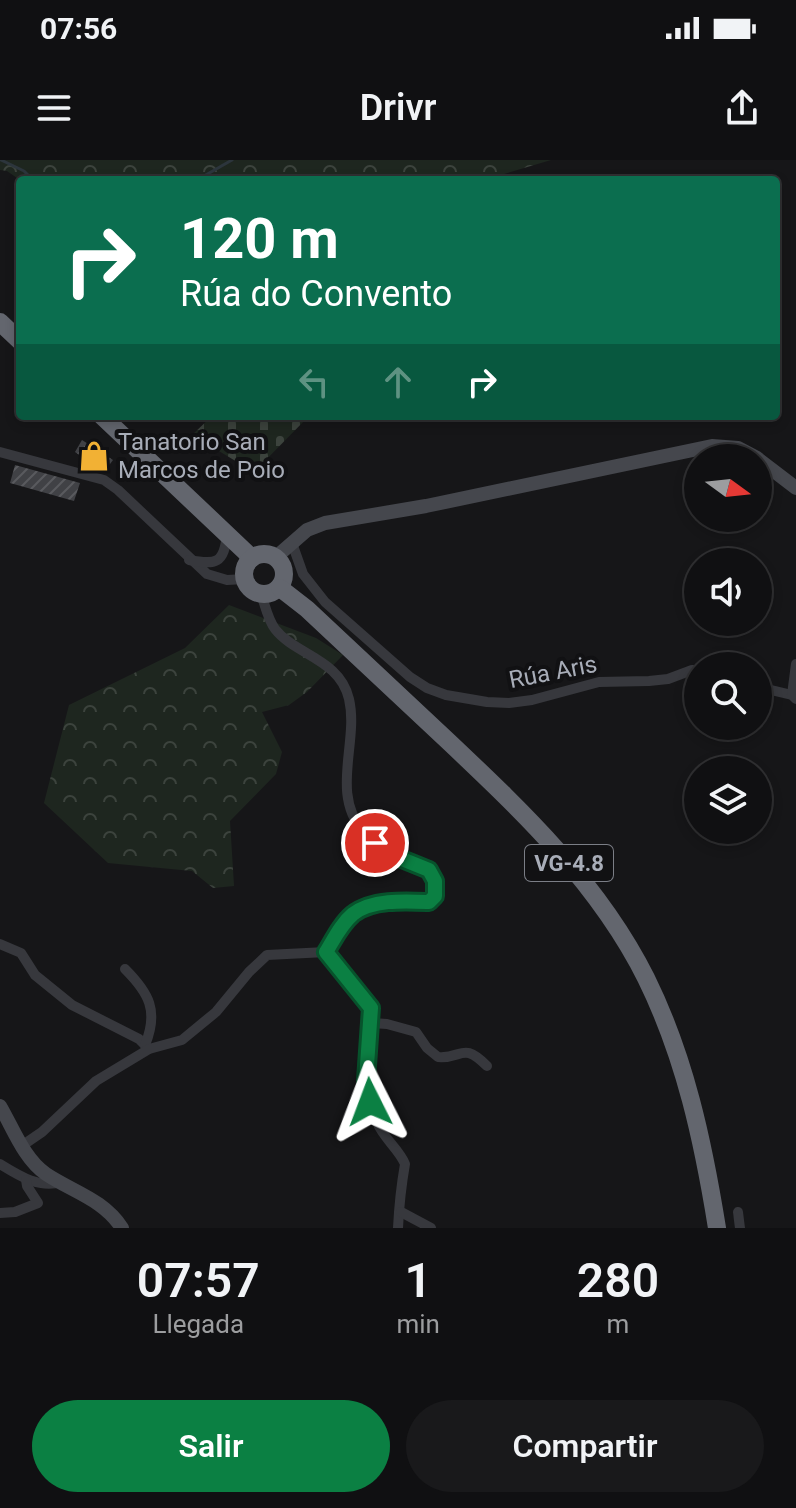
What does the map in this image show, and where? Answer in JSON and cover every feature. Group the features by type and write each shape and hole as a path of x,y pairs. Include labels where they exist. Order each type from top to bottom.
{"highway":[{"path":"0,322 16,337"},
{"path":"106,420 252,558"},
{"path":"262,554 276,557 285,575 280,588 261,594 251,589 245,579 245,568 252,558 262,554"},
{"name":"VG-4.8","path":"280,588 307,609 543,832 584,881 618,929 645,977 686,1078 704,1153 717,1228"}],"street":[{"path":"1,452 111,484 207,574 217,578 245,579"},
{"path":"276,557 307,530 325,523 426,506 684,452"},
{"path":"772,470 796,488"},
{"path":"189,559 211,563 218,560 226,549 227,534"},
{"name":"Rúa Aris","path":"292,543 303,574 325,602 410,677 446,695 509,703 599,682 668,679 684,673"},
{"path":"261,594 272,627 320,660 340,679 349,698 351,721 346,792 361,829 392,855 429,870 435,881 435,896 429,902 390,903 354,914 339,930 326,952"},
{"path":"772,691 794,697 796,664"},
{"path":"0,944 21,953 35,975 72,1005 139,1039 147,1047"},
{"path":"326,952 371,1008 366,1080 378,1125 405,1164 398,1204 401,1212 398,1228"},
{"path":"23,1145 42,1132 96,1081 147,1047 182,1040 216,1012 267,955 326,952"},
{"path":"125,969 149,998 152,1015 147,1047"},
{"path":"372,1023 416,1032 438,1057 468,1052 487,1066"},
{"path":"0,1106 33,1162 44,1173 97,1201 113,1214 122,1228"},
{"path":"0,1164 26,1180 55,1185 61,1182"},
{"path":"0,1213 15,1212 38,1203 26,1180"},
{"path":"401,1212 431,1228"},
{"path":"738,1212 740,1228"}],"green space":[{"path":"0,160 551,160 501,176 16,177 0,170"},
{"path":"208,420 305,420 254,472 192,435"},
{"path":"229,605 316,638 343,655 307,692 289,705 262,712 282,752 276,774 230,821 234,886 213,888 192,871 108,863 44,803 69,705 185,648"}],"building":[{"name":"Tanatorio San Marcos de Poio","path":"82,440 113,460 107,468 92,459 91,463 75,452"},
{"path":"15,465 80,483 74,501 10,483"}],"waterway":[{"path":"1,160 29,176"},
{"path":"204,176 232,160"}],"place":[{"name":"Tanatorio San Marcos de Poio","path":"94,456"}],"route":[{"path":"370,1102 366,1080 371,1008 326,952 339,930 354,914 390,903 429,902 435,896 435,881 429,870 392,855 375,843"}]}
